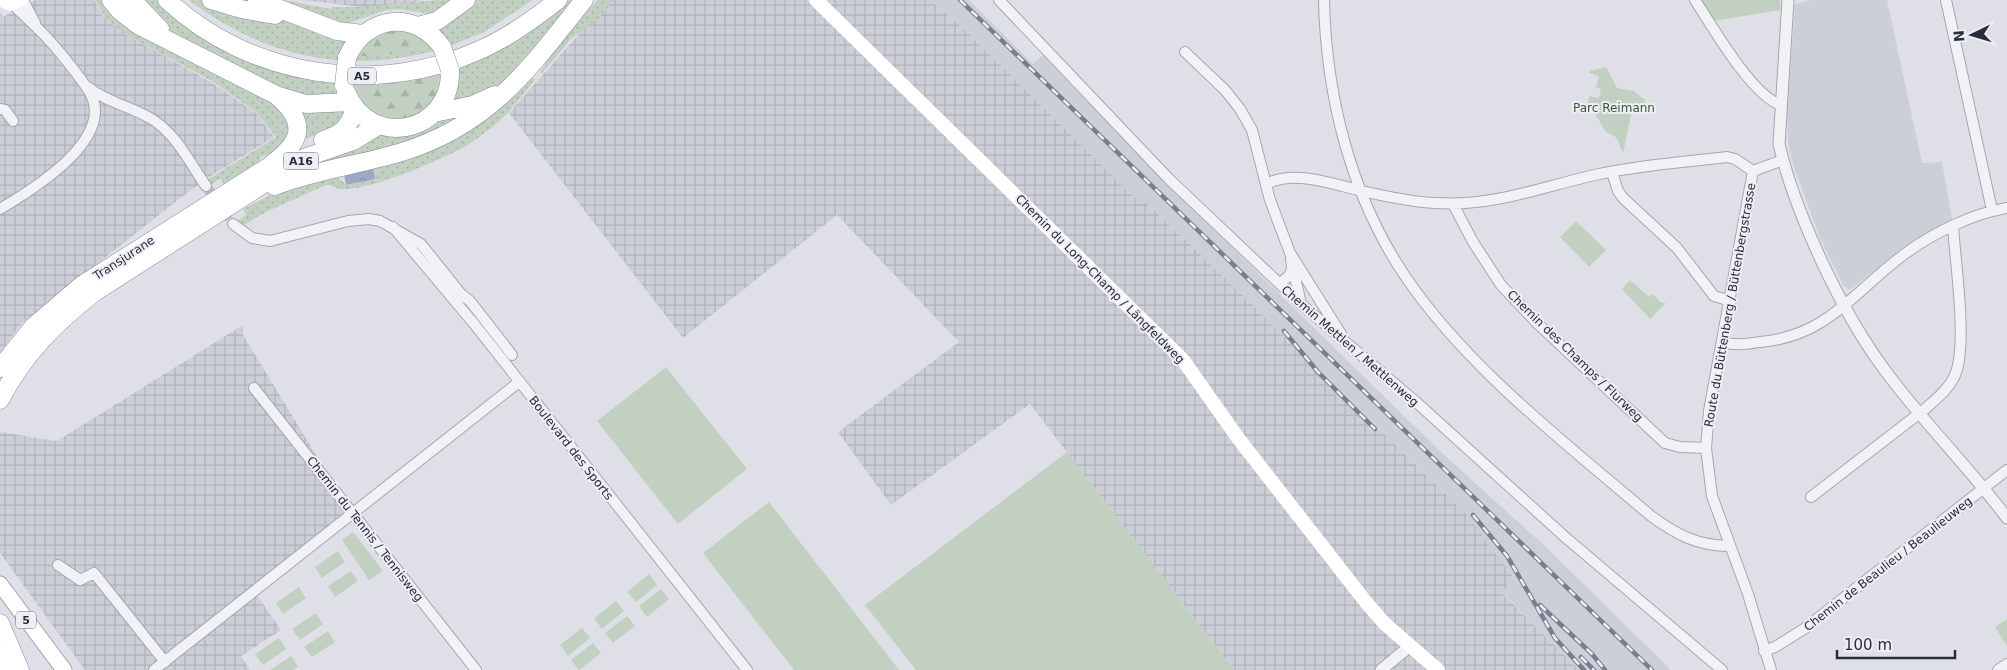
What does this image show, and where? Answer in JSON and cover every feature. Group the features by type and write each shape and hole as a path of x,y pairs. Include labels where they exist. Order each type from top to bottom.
{"highway":[{"path":"111,0 132,21 276,95 306,104 353,105"},
{"path":"132,0 156,26 187,48"},
{"name":"A5","path":"167,0 201,27 250,53 303,70 350,76 402,73 456,60 504,38 558,0"},
{"name":"A5","path":"179,0 227,33 265,50 308,63 359,68 411,63 464,48 500,31 545,0"},
{"path":"211,0 241,9 312,23 345,33 363,34"},
{"path":"257,0 312,23"},
{"path":"418,26 432,36 442,47 450,70 450,82 445,96 434,113 422,122 410,127 398,128 379,125 367,119 353,105 344,85 347,58 353,45 363,34 380,25 393,22 418,26 438,21 466,0"},
{"path":"231,216 298,177 394,154 444,136 467,124 494,104 526,70 584,0"},
{"path":"434,113 473,105 490,98 508,87 526,70"},
{"path":"265,169 287,152 298,134 295,115 276,95"},
{"name":"A16","path":"265,169 310,145 341,134 350,122 353,105"},
{"name":"A16","path":"231,216 304,158 352,141 379,125"},
{"name":"Transjurane","path":"0,400 21,364 48,332 114,272 265,169"},
{"name":"Transjurane","path":"0,368 19,342 49,312 82,285 114,272 231,216"},
{"path":"0,623 20,670"},
{"path":"0,656 6,670"}],"main road":[{"name":"Chemin du Long-Champ / Längfeldweg","path":"816,0 1183,360 1238,438 1365,601 1384,623 1438,670"},
{"name":"5","path":"0,584 64,670"}],"street":[{"name":"Chemin Mettlen / Mettlenweg","path":"999,0 1168,179 1279,284 1414,401 1564,537 1722,670"},
{"path":"1324,0 1324,22 1332,81 1344,140 1359,190 1384,242 1406,277 1466,349 1517,401 1671,531 1691,541 1712,546 1730,546"},
{"path":"1695,0 1734,60 1766,95 1781,105"},
{"path":"1788,0 1778,134 1783,160 1815,246 1845,306 1882,367 2007,518"},
{"path":"1946,0 1992,210"},
{"path":"0,209 27,193 69,160 89,132 93,122 94,106 89,91 36,26 11,2"},
{"path":"1185,52 1226,90 1252,130 1266,184 1290,253 1301,304"},
{"path":"80,80 98,94 148,117 161,126 174,140 206,186"},
{"path":"0,109 5,110 13,121"},
{"path":"1266,184 1276,179 1307,178 1419,202 1453,204 1509,198 1612,172 1727,157 1735,159 1753,171 1783,160"},
{"name":"Route du Büttenberg / Büttenbergstrasse","path":"1753,171 1710,411 1706,448 1712,496 1748,594 1770,670"},
{"path":"1612,172 1618,191 1624,198 1677,248 1714,296 1730,301"},
{"name":"Chemin des Champs / Flurweg","path":"1453,204 1473,242 1501,285 1536,322 1666,443 1680,447 1706,448"},
{"path":"1722,342 1732,345 1784,340 1821,324 1845,306 1884,269 1908,251 1953,226 1992,210 2007,208"},
{"path":"231,216 252,238 270,241 358,220 379,220 420,244 460,294 470,301 512,355"},
{"path":"1811,497 1942,394 1958,368 1961,344 1953,226"},
{"name":"Boulevard des Sports","path":"393,227 519,382 747,670"},
{"path":"1290,253 1348,345"},
{"path":"1279,284 1289,277 1293,268"},
{"path":"154,670 519,382"},
{"name":"Chemin du Tennis / Tennisweg","path":"254,388 476,670"},
{"name":"Chemin de Beaulieu / Beaulieuweg","path":"1764,651 1775,647 1804,629 2007,470"},
{"path":"58,565 80,580 94,573 165,662"},
{"path":"1381,670 1410,646"},
{"path":"1998,670 2007,664"}],"shaded area":[{"path":"35,0 94,0 103,16 123,33 209,81 256,113 274,137 206,179 178,200 22,323 0,353 0,13 3,17"},
{"path":"303,0 420,0 407,4 371,8"},
{"path":"609,0 930,0 965,30 1141,204 1145,202 1199,253 1466,514 1513,577 1502,593 1579,670 1234,670 1030,404 891,505 838,432 959,342 837,215 683,338 509,113"},
{"path":"930,0 969,0 1033,64 1043,55 1168,185 1441,452 1548,549 1671,670 1579,670 1502,592 1466,514 1199,253 1145,202 1141,205 965,30"},
{"path":"1812,0 1887,0 1922,163 1942,162 1952,220 1901,249 1850,290 1843,285 1820,238 1794,167 1788,143 1787,116 1795,4"},
{"path":"243,325 243,335 352,514 254,591 281,630 241,656 250,670 85,670 0,553 0,432 57,441"}],"green space":[{"path":"95,0 104,0 278,106 292,129 282,144 275,151 260,157 260,161 224,184 220,179 210,185 207,180 276,137 256,112 210,80 123,33 104,16"},
{"path":"136,0 157,0 173,14 335,81 340,97 303,100 186,42 162,27"},
{"path":"189,0 205,0 285,20 344,41 345,44 338,60 298,54 259,41 223,23"},
{"path":"284,0 331,9 332,7 362,7 450,0 430,14 398,9 386,10 349,23 335,23 292,9 294,4"},
{"path":"475,0 533,0 484,32 450,46 438,31 448,25"},
{"path":"569,0 576,0 527,60 492,92 449,103 457,68 530,28"},
{"path":"597,0 613,0 599,18 571,39 542,73 540,72 554,51"},
{"path":"1700,0 1780,0 1780,10 1714,21"},
{"path":"409,29 434,46 395,54 353,57 377,32"},
{"path":"434,46 437,50 405,57 351,61 353,57 395,54"},
{"name":"Parc Reimann","path":"1606,67 1617,88 1634,91 1645,100 1643,111 1632,110 1623,153 1617,138 1605,131 1593,110 1587,108 1589,96 1599,98 1601,89 1596,87 1599,76 1589,73 1590,71"},
{"path":"445,71 422,78 386,84 350,84 349,82"},
{"path":"445,71 436,103 405,123 366,112 350,84 411,81"},
{"path":"536,78 501,120 477,139 457,151 412,171 372,184 340,189 326,185 266,212 242,226 237,221 246,215 243,209 276,192 329,175 340,179 346,185 374,179 373,169 486,119 501,108 529,80"},
{"path":"295,108 345,109 340,122 335,126 302,140"},
{"path":"476,111 445,131 301,173 309,163 376,133"},
{"path":"1576,221 1606,250 1589,267 1560,237"},
{"path":"1630,280 1649,297 1653,294 1662,303 1666,303 1650,319 1622,289"},
{"path":"666,367 747,469 678,524 597,421"},
{"path":"1067,452 1234,670 916,670 865,605"},
{"path":"769,502 899,670 794,670 703,553"},
{"path":"353,532 383,571 369,580 342,540"},
{"path":"338,551 345,562 322,578 315,567"},
{"path":"351,571 358,581 335,597 328,586"},
{"path":"649,574 657,585 636,602 627,592"},
{"path":"299,587 306,598 283,614 276,603"},
{"path":"661,589 669,599 647,617 639,606"},
{"path":"616,601 624,611 602,629 594,618"},
{"path":"316,613 323,624 300,640 292,629"},
{"path":"627,616 635,626 613,643 605,633"},
{"path":"2007,619 2007,646 1995,627"},
{"path":"582,628 590,638 568,656 560,645"},
{"path":"328,631 335,642 312,657 304,647"},
{"path":"279,638 286,649 263,665 255,654"},
{"path":"593,643 601,653 579,670 571,660"},
{"path":"291,656 298,667 293,670 270,670"}],"water":[{"path":"373,169 375,179 346,185 344,175"}],"tunnel":[{"path":"206,186 233,224"}],"railway":[{"path":"960,0 1652,670"},
{"path":"1284,331 1318,372 1375,429"},
{"path":"1473,515 1507,556 1555,638 1584,670"},
{"path":"1540,605 1592,654 1605,670"},
{"path":"1581,657 1594,670"}]}
